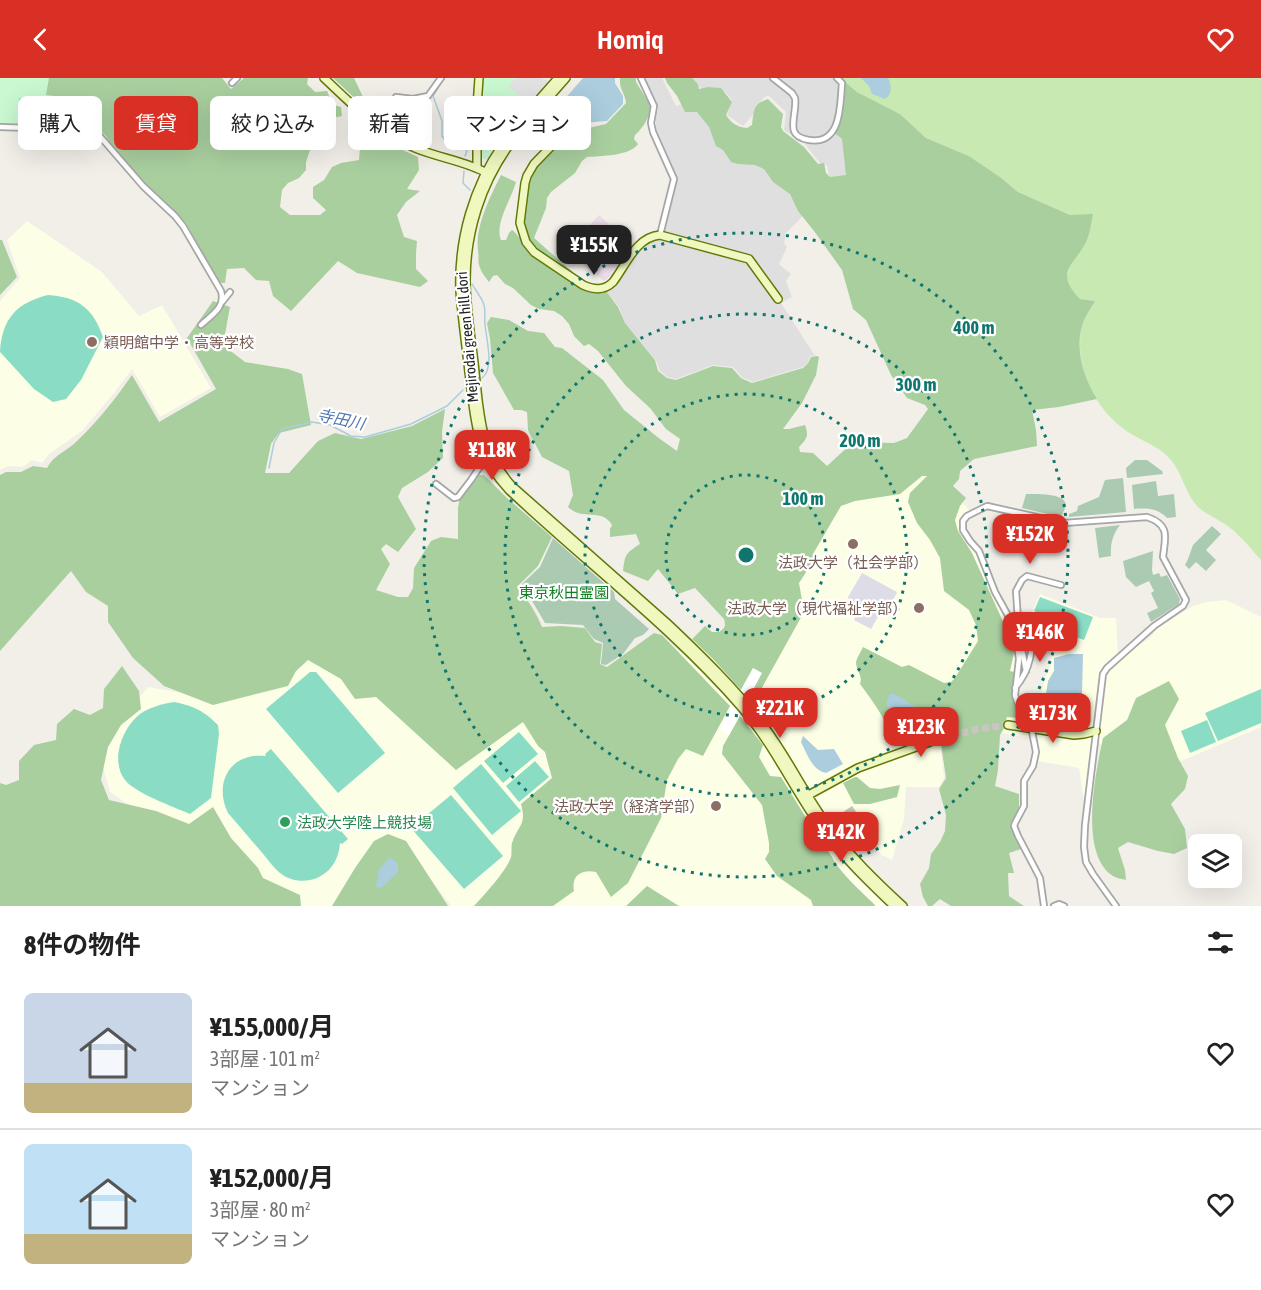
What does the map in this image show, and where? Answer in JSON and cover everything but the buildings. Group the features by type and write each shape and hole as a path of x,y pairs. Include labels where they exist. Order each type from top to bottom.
{"street":[{"path":"232,83 237,78"},
{"path":"324,78 373,123 395,138 429,153 477,167 488,174"},
{"path":"428,96 441,78"},
{"path":"477,167 479,78"},
{"name":"Mejirodai green hill dori","path":"545,96 558,78"},
{"name":"Mejirodai green hill dori","path":"547,96 566,78"},
{"path":"641,78 654,106 651,123 653,132 674,179 660,235"},
{"path":"773,78 795,98 793,126 796,134 802,138 819,141 828,136 837,122 842,83 837,78"},
{"path":"0,127 89,130 98,134 125,167 183,226 221,291 222,302"},
{"name":"Mejirodai green hill dori","path":"501,150 474,200 461,254 460,285 479,440 497,476 509,490 662,626 734,695 806,797"},
{"path":"548,150 530,170 525,183 520,223 523,236 534,252 583,285 591,289 607,287 644,240 660,235 749,260 778,298"},
{"path":"201,325 213,315 230,292"},
{"path":"436,484 454,498 458,497 479,468 490,459"},
{"path":"1026,671 1011,621 981,555 963,527 963,521 967,516 989,506 1064,523 1143,516 1160,525 1166,543 1162,557 1185,600 1184,606 1154,626 1103,674 1084,831 1085,859 1116,906"},
{"path":"1044,906 1039,873 1014,826 1024,806 1024,781 1033,765 1036,752 1029,716 1018,705 1015,695 1019,659 1016,591 1027,576 1061,585"},
{"path":"1015,688 1024,676 1033,649 1032,626"},
{"path":"1008,725 1074,735 1096,731"},
{"path":"806,797 858,768 941,738"},
{"path":"806,797 816,820 841,854 894,906"},
{"path":"806,797 846,850 903,906"},
{"path":"1054,906 1059,904 1064,906"}],"shaded area":[{"path":"516,78 540,78 549,81 536,96 520,96 508,86"},
{"path":"644,78 662,78 676,106 683,104 691,106 811,208 785,234 784,243 787,247 779,264 791,274 786,281 792,297 781,303 815,356 810,356 803,367 753,382 742,377 733,367 713,365 676,379 667,377 660,371 656,360 625,323 619,307 607,292 615,287 643,247 653,240 662,240 678,179 656,128 658,109"},
{"path":"689,78 842,78 844,82 841,122 851,129 862,175 830,181 827,165 822,166 805,144 784,130 786,112 769,96 761,101 760,107 743,126 727,115 732,100 725,92 713,87 702,89"},
{"path":"599,215 631,245 610,276 604,281 566,251"},
{"name":"穎明館中学・高等学校","path":"27,221 102,272 139,316 162,305 211,388 160,417 132,369 82,431 49,454 42,463 32,460 23,467 8,466 0,470 0,301 20,278 7,240"},
{"path":"925,460 970,511 961,518 960,529 977,554 993,592 1009,621 1016,652 1014,700 1016,706 1028,717 1029,721 1035,721 1036,705 1050,668 1059,634 1045,619 1032,612 1040,594 1100,618 1116,618 1118,655 1101,670 1095,722 1099,720 1109,670 1130,651 1151,637 1157,628 1193,606 1207,602 1226,600 1261,617 1261,727 1155,772 1114,759 1098,742 1092,741 1084,801 1079,768 1036,761 1038,752 1036,739 1000,733 941,749 944,778 939,787 906,787 904,819 892,860 855,835 833,851 886,906 451,906 404,844 338,906 280,906 110,792 97,746 148,687 218,699 328,635 611,682 662,635 679,652 705,626 712,633 721,634 834,491"},
{"path":"862,573 897,592 892,603 887,601 871,629 854,620 858,610 850,607 848,597"},
{"path":"852,806 866,826 846,841 830,821"}],"green space":[{"path":"0,78 222,78 231,89 244,78 308,78 307,84 315,92 327,91 329,96 210,96 210,150 310,150 306,170 282,190 280,207 290,215 320,215 326,210 313,198 313,187 324,180 332,167 359,160 360,150 403,150 418,157 419,170 407,189 420,191 406,202 397,215 404,237 417,241 416,269 428,281 420,287 357,273 338,261 291,311 273,296 269,281 256,280 244,268 227,269 225,283 221,283 212,272 186,223 145,184 115,150 198,150 198,96 114,96 114,149 102,132 102,96 19,95"},
{"path":"0,78 49,78 46,95 54,96 18,96 18,126 0,125"},
{"path":"333,78 354,78 363,96 352,96"},
{"path":"481,78 516,78 509,86 520,96 481,96"},
{"path":"620,78 636,78 636,82 651,106 646,122 635,135 634,139 638,144 622,153 587,157 582,161 575,173 551,192 547,198 546,208 534,238 576,275 573,281 581,287 592,292 606,291 618,307 625,323 655,360 658,371 667,378 676,380 713,366 732,368 741,378 752,383 803,368 811,357 819,357 816,375 802,403 783,429 805,425 807,435 799,447 800,452 813,453 827,466 853,442 894,443 907,438 928,409 925,405 907,398 891,375 866,320 853,309 842,270 798,211 790,194 773,182 764,169 755,165 731,162 723,150 716,146 709,127 697,112 685,112 665,78 692,78 698,84 699,89 721,88 732,102 726,115 735,124 747,128 752,125 755,108 759,103 768,99 783,114 781,127 783,131 804,147 818,164 824,163 826,173 830,177 846,175 842,139 831,130 845,82 857,92 900,114 926,138 969,156 1018,192 1070,215 1093,214 1087,239 1068,270 1067,276 1072,290 1080,299 1095,301 1083,323 1080,335 1080,354 1088,383 1097,399 1032,410 1037,446 974,459 960,471 959,479 953,486 966,498 955,520 958,531 972,553 1010,637 1014,653 1010,671 1015,672 1013,697 1020,710 1017,718 1007,717 1000,735 995,786 1019,794 1019,807 1010,825 1021,849 1009,853 1014,873 1008,873 1009,896 1024,906 951,906 940,899 932,906 928,906 920,884 929,868 931,854 945,831 946,815 939,789 946,778 939,731 898,746 895,745 880,713 860,684 861,678 856,662 863,647 902,667 909,665 944,683 951,682 955,678 978,641 976,625 969,610 944,591 940,558 917,523 908,502 910,493 927,476 922,476 900,494 855,501 841,506 813,554 814,560 799,583 804,612 759,693 761,704 759,710 692,639 705,626 712,632 719,632 724,627 724,619 695,588 678,594 658,569 648,581 623,571 627,554 640,544 636,534 610,537 612,525 605,518 578,513 568,507 573,495 569,471 542,457 528,430 527,412 514,410 493,373 487,323 491,317 509,320 528,331 544,333 555,347 562,348 603,380 624,410 677,451 680,439 666,429 650,408 626,386 598,351 589,344 584,346 574,336 569,324 562,316 554,311 539,309 531,305 497,275 493,276 489,282 479,263 478,241 481,222 501,175 516,182 500,226 501,240 506,240 512,230 523,240 529,236 524,227 523,217 532,170 550,150 591,150 591,127 606,124 626,103 620,86"},
{"path":"843,78 1261,78 1261,560 1225,524 1198,507 1175,466 1166,455 1125,430 1107,414 1094,394 1084,372 1080,343 1083,322 1095,301 1080,299 1070,289 1066,278 1071,264 1070,215 1018,192 969,156 926,138 900,114 857,92"},
{"path":"336,106 341,107 342,116 336,117"},
{"path":"480,150 493,150 487,159 480,158"},
{"path":"0,240 2,240 17,277 0,295"},
{"path":"48,295 68,298 83,306 94,318 103,337 81,380 66,399 53,402 34,389 0,352 4,330 13,314 27,303"},
{"path":"213,301 230,307 223,345 245,362 288,369 302,374 311,425 279,433 271,444 265,473 289,473 318,441 335,433 361,439 412,426 445,409 442,432 443,458 428,472 402,488 398,497 416,529 398,552 386,544 381,549 390,564 376,590 398,597 408,597 413,588 414,568 431,541 441,537 458,539 460,496 479,475 484,475 552,537 538,566 517,587 531,606 542,627 585,628 595,642 602,644 600,664 607,667 654,633 662,635 730,706 703,756 686,749 678,759 667,780 661,818 628,883 611,897 596,872 586,872 578,875 574,881 574,891 553,906 474,906 509,862 512,843 522,821 521,804 552,778 545,752 538,746 523,722 456,770 376,697 355,699 341,679 308,660 296,671 288,686 213,705 164,686 133,658 108,622 108,606 86,592 71,571 0,651 0,475 6,472 21,472 33,466 47,468 53,459 74,444 93,425 132,375 159,422 216,389 187,338"},
{"path":"1135,460 1147,460 1163,474 1127,478 1126,468"},
{"path":"1123,478 1126,512 1069,517 1069,514 1077,511 1078,506 1099,497 1105,480"},
{"path":"1156,481 1158,496 1174,494 1176,517 1167,518 1152,509 1134,509 1132,485"},
{"path":"1026,494 1047,495 1063,499 1066,506 1061,517 1022,508"},
{"path":"1120,525 1112,539 1111,556 1099,558 1095,528"},
{"path":"1212,526 1221,534 1206,550 1216,560 1206,571 1196,562 1189,569 1185,565 1193,545"},
{"name":"東京秋田霊園","path":"553,538 614,592 615,599 649,629 643,635 635,638 623,654 606,665 601,664 603,643 594,639 583,625 545,623 522,584 540,567"},
{"path":"1153,551 1153,575 1159,573 1161,577 1167,575 1180,599 1179,604 1151,622 1147,613 1158,608 1151,593 1154,591 1149,581 1136,587 1126,577 1123,561"},
{"path":"1040,597 1093,617 1084,640 1057,630 1061,621 1034,611"},
{"path":"122,666 139,691 141,709 121,725 108,747 101,780 109,800 156,811 189,824 213,807 231,838 258,868 263,878 300,895 301,906 0,906 0,783 6,785 19,780 19,761 34,745 56,740 57,724 74,709 90,715 103,708 104,689"},
{"path":"310,672 316,672 385,753 338,793 266,709"},
{"path":"1169,681 1179,699 1165,725 1188,776 1185,789 1171,804 1185,829 1187,848 1174,854 1128,842 1118,848 1126,880 1117,878 1102,865 1096,850 1093,831 1094,790 1103,738 1127,720 1136,698"},
{"path":"1261,689 1261,723 1218,741 1205,713"},
{"path":"174,702 198,710 218,725 219,734 211,798 190,814 137,790 125,780 118,764 123,736 134,720 148,709"},
{"path":"740,716 763,745 759,757 770,776 781,777 812,831 818,832 840,869 875,906 813,906 811,900 777,876 765,859 769,852 769,843 762,805 722,754 723,746"},
{"path":"1207,720 1216,742 1190,753 1181,731"},
{"path":"519,732 538,754 503,783 484,761"},
{"name":"法政大学陸上競技場","path":"271,749 348,839 340,843 337,858 332,867 314,879 294,880 280,873 228,813 224,801 224,780 228,771 243,759 266,756 265,754"},
{"path":"535,761 549,777 519,802 506,786"},
{"path":"481,764 521,811 492,835 453,788"},
{"path":"855,777 870,788 880,789 900,785 897,797 870,804 854,804 843,783"},
{"path":"451,795 503,856 464,889 411,828"},
{"path":"388,834 406,841 448,906 332,906 374,841"},
{"path":"647,886 679,906 626,906"}],"water":[{"path":"583,78 615,78 615,83 623,96 623,104 607,121 591,122 591,96 567,96"},
{"path":"861,78 888,78 891,87 889,95 885,99 872,94 869,86"},
{"path":"1069,654 1083,654 1082,694 1070,706 1038,705 1046,694 1048,681 1054,671 1054,658"},
{"path":"890,694 895,694 917,708 920,719 917,723 908,725 890,713 887,700"},
{"path":"803,736 818,750 834,749 843,764 826,773 817,769 810,761 801,742"},
{"path":"390,857 398,864 398,872 381,888 376,887 379,869"}],"pier":[{"path":"753,668 762,673 729,735 719,729"}],"waterway":[{"name":"寺田川","path":"444,78 433,96 442,121 442,136 449,146 464,148 467,151 465,156"},
{"name":"寺田川","path":"464,171 463,183 470,190"},
{"name":"寺田川","path":"472,284 485,310 489,360 486,373 482,378"},
{"name":"寺田川","path":"269,468 274,443 282,429 312,422 330,425 351,436 365,437 411,424 447,406 463,390"}],"tunnel":[{"path":"941,738 1008,725"}],"place":[{"name":"穎明館中学・高等学校","path":"92,342"},
{"name":"法政大学（社会学部）","path":"853,544"},
{"name":"法政大学（現代福祉学部）","path":"919,608"},
{"name":"法政大学（経済学部）","path":"716,806"},
{"name":"法政大学陸上競技場","path":"285,822"}]}
